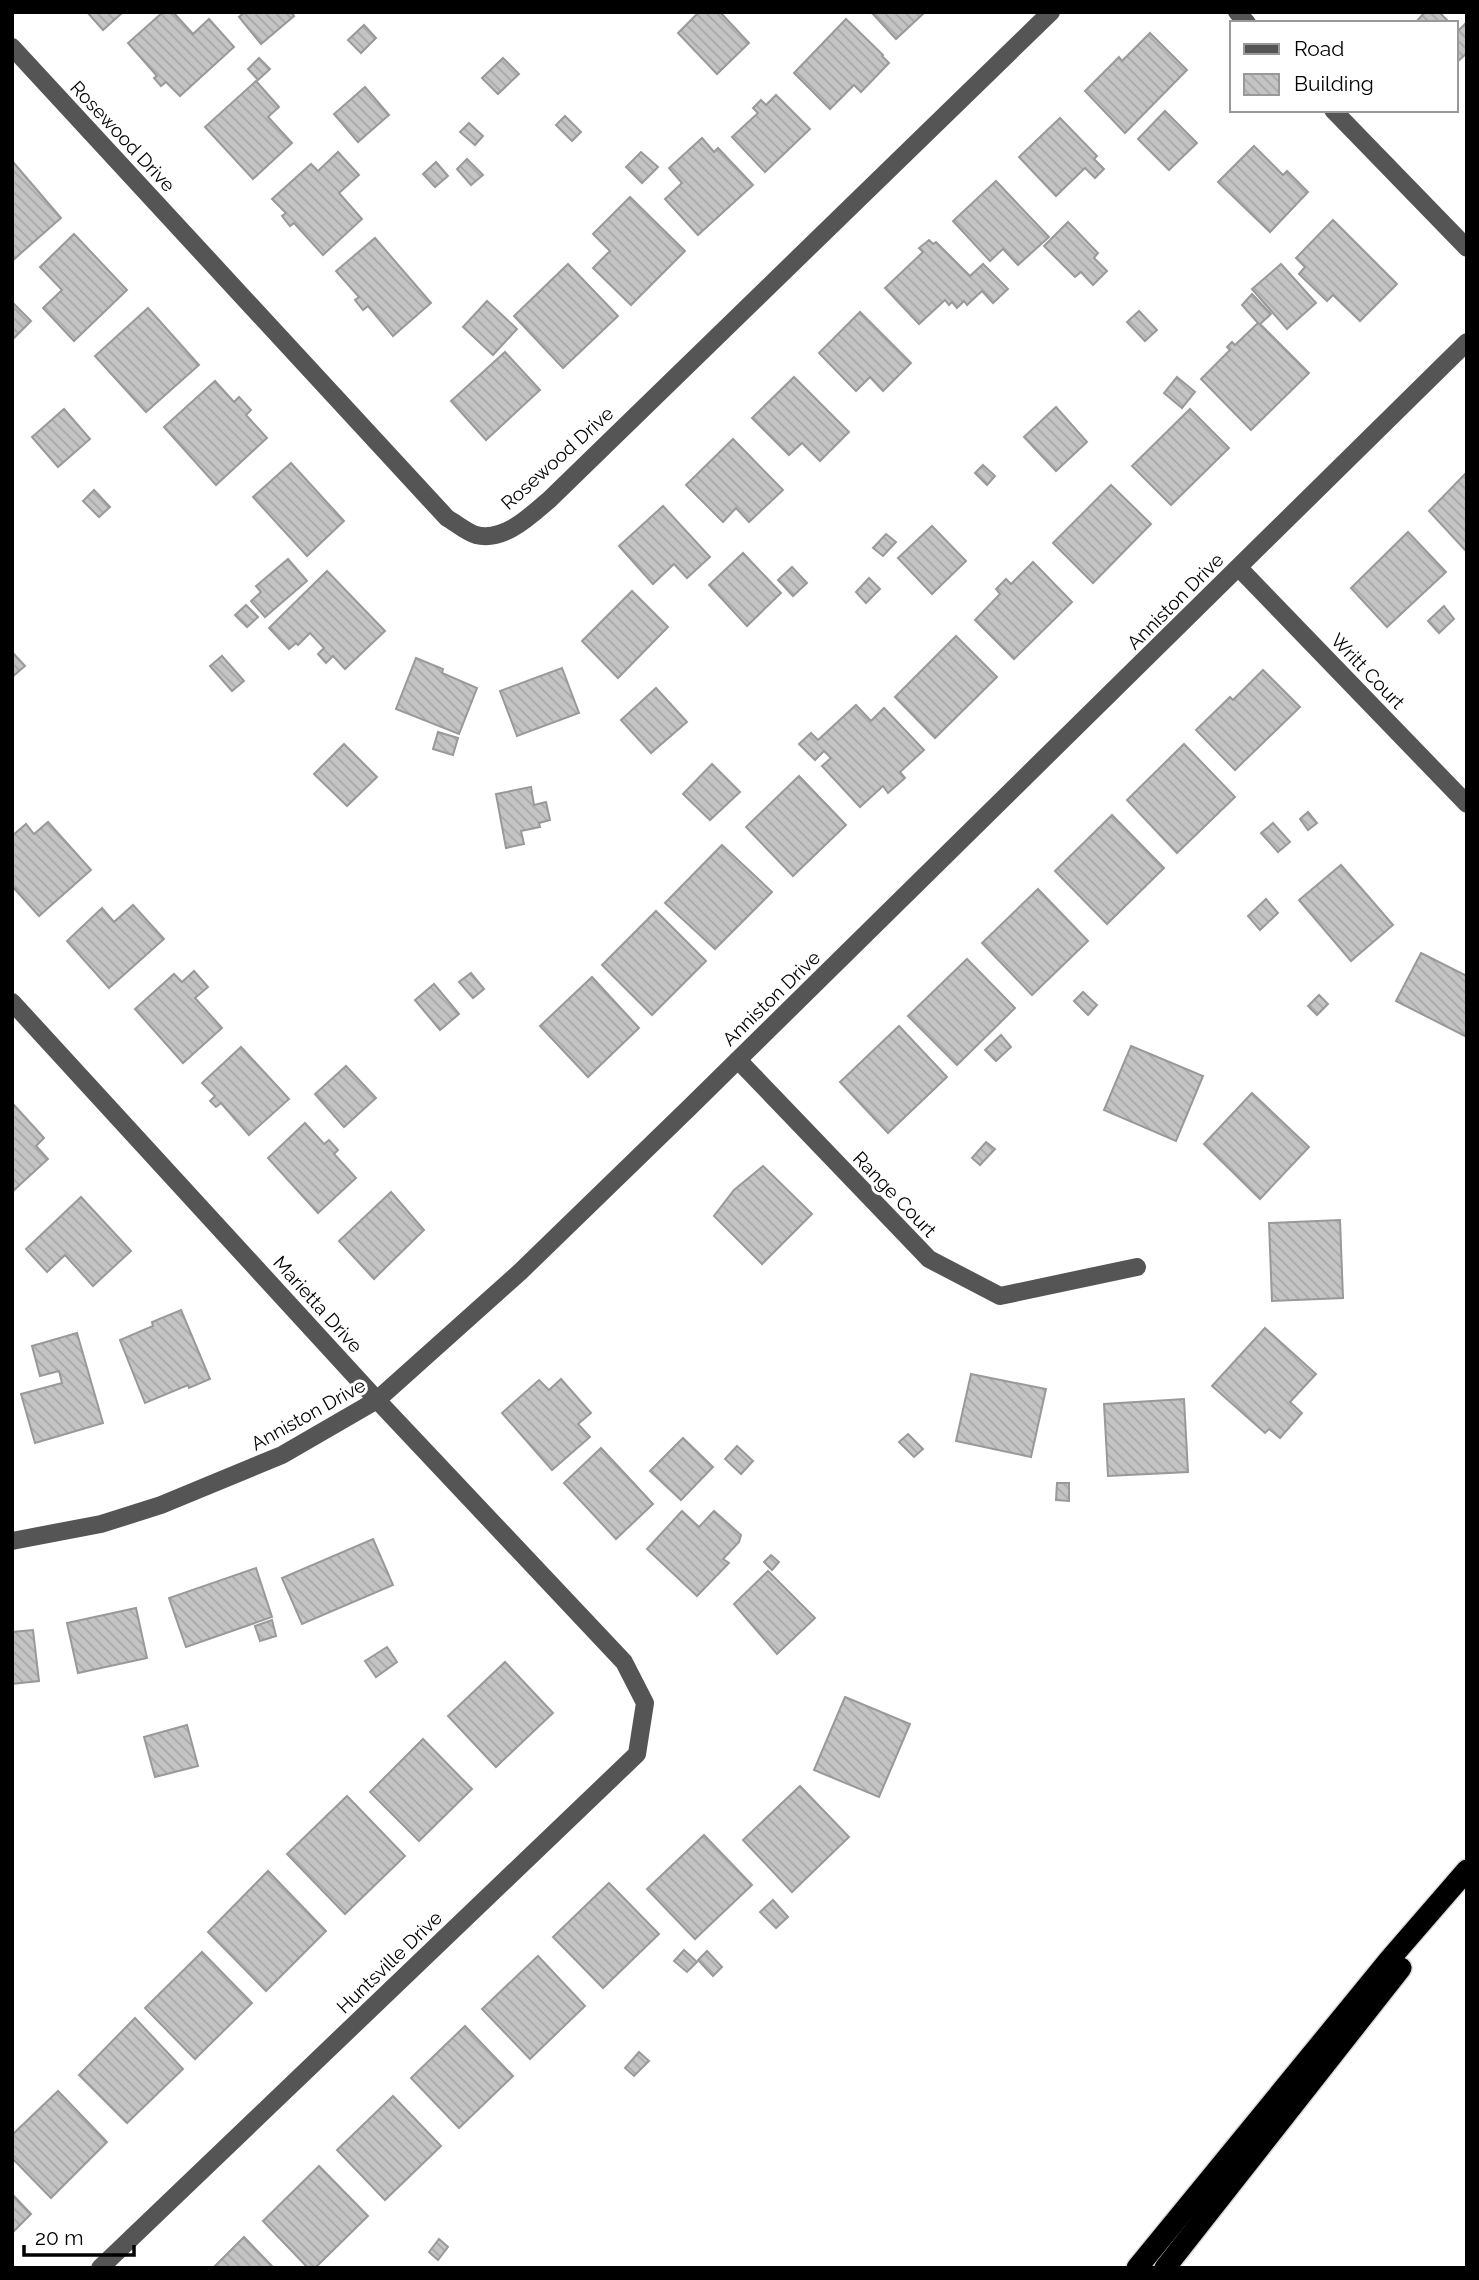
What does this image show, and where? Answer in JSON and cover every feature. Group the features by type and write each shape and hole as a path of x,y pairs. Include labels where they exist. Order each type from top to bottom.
{"highway":[{"path":"1138,2268 1389,1960 1467,1870"},
{"path":"1165,2268 1467,1884"}],"street":[{"name":"Rosewood Drive","path":"12,47 447,518 475,534 488,536 525,521 549,500 1051,12"},
{"path":"1335,112 1467,247"},
{"name":"Anniston Drive","path":"12,1541 101,1524 174,1501 282,1455 377,1400 520,1272 1467,342"},
{"name":"Writt Court","path":"1239,568 1467,804"},
{"name":"Marietta Drive","path":"12,1002 377,1400 624,1662"},
{"name":"Range Court","path":"737,1060 929,1259 1000,1296 1137,1267"},
{"name":"Huntsville Drive","path":"100,2268 637,1754 645,1703 624,1662"}],"building":[{"path":"87,12 123,12 103,30"},
{"path":"163,12 173,12 193,34 209,19 234,47 180,96 166,82 161,86 154,78 157,76 128,43"},
{"path":"245,12 291,12 294,16 261,44 239,17"},
{"path":"699,12 720,12 749,43 717,74 678,33"},
{"path":"871,12 925,12 896,39"},
{"path":"1425,12 1439,12 1448,21 1417,21"},
{"path":"846,19 889,63 861,92 854,85 830,109 794,73"},
{"path":"1467,22 1467,53 1458,61 1458,31"},
{"path":"364,25 376,38 361,53 348,40"},
{"path":"1150,33 1187,70 1125,133 1085,91 1119,57 1122,61"},
{"path":"259,58 270,69 258,80 248,69"},
{"path":"503,58 519,74 498,94 482,78"},
{"path":"256,81 279,107 268,117 292,143 253,179 205,127"},
{"path":"365,87 389,115 358,142 334,114"},
{"path":"776,95 810,129 765,172 732,137 758,113 753,108 761,100 766,105"},
{"path":"1165,111 1197,143 1169,170 1138,139"},
{"path":"565,116 581,132 572,141 556,125"},
{"path":"1060,118 1097,156 1094,159 1104,169 1095,178 1085,168 1056,196 1019,157"},
{"path":"469,123 483,136 475,145 460,132"},
{"path":"702,138 714,152 718,148 753,185 698,235 665,199 682,183 669,168"},
{"path":"1254,146 1283,175 1287,171 1308,192 1270,232 1218,182"},
{"path":"338,152 359,175 339,193 362,219 323,255 294,223 290,226 282,216 286,213 272,199 311,164 318,171"},
{"path":"641,152 658,167 642,183 626,167"},
{"path":"467,159 483,175 471,185 457,169"},
{"path":"12,162 61,218 12,261"},
{"path":"436,162 448,176 435,187 423,174"},
{"path":"996,181 1049,237 1018,265 1003,249 990,261 953,221"},
{"path":"630,197 685,251 631,305 593,268 610,251 593,234"},
{"path":"1333,220 1397,284 1360,321 1333,295 1327,301 1299,274 1305,267 1296,258"},
{"path":"1068,222 1098,253 1094,258 1107,271 1093,285 1081,272 1075,277 1044,246"},
{"path":"74,234 127,290 74,341 43,308 62,290 40,267"},
{"path":"375,238 431,303 393,336 368,306 363,310 355,300 359,297 336,271"},
{"path":"929,240 933,244 936,242 970,276 983,264 1008,289 993,303 982,291 967,305 964,301 957,308 952,302 949,305 945,300 919,324 885,288 923,252 919,248"},
{"path":"568,264 618,316 563,368 514,316"},
{"path":"1281,264 1316,303 1287,329 1252,289"},
{"path":"1252,294 1271,314 1260,324 1309,373 1251,430 1201,379 1230,350 1227,347 1232,342 1235,345 1258,323 1242,305"},
{"path":"487,301 517,329 493,355 463,327"},
{"path":"12,302 31,321 12,340"},
{"path":"148,308 199,365 146,412 95,356"},
{"path":"1139,311 1157,330 1145,341 1127,322"},
{"path":"860,312 911,363 883,391 870,377 856,391 819,353"},
{"path":"505,352 540,390 486,440 451,401"},
{"path":"794,377 849,432 820,461 802,443 789,455 752,418"},
{"path":"1177,377 1195,392 1182,408 1164,393"},
{"path":"215,381 234,402 239,397 251,410 246,415 267,438 216,485 164,427"},
{"path":"1056,407 1087,442 1056,471 1024,437"},
{"path":"64,409 90,439 58,467 32,437"},
{"path":"1190,409 1229,448 1171,505 1132,466"},
{"path":"733,439 783,490 749,522 736,508 723,522 686,485"},
{"path":"291,463 344,521 307,556 253,497"},
{"path":"983,465 995,476 987,485 975,473"},
{"path":"1467,472 1467,550 1466,551 1429,511"},
{"path":"1111,485 1151,524 1093,583 1053,543"},
{"path":"94,490 110,507 99,517 83,501"},
{"path":"663,506 710,557 687,578 674,564 653,584 619,546"},
{"path":"932,526 966,561 932,594 898,558"},
{"path":"1408,532 1446,572 1387,627 1351,588"},
{"path":"886,534 896,542 883,556 873,548"},
{"path":"743,553 781,593 747,626 709,585"},
{"path":"288,559 307,581 265,617 251,601 261,592 256,586"},
{"path":"1033,562 1072,602 1014,659 975,620 1000,594 996,589 1006,579 1011,584"},
{"path":"792,567 807,583 793,596 778,580"},
{"path":"327,571 385,631 345,669 333,656 326,663 318,654 324,648 310,633 298,645 296,643 289,649 269,628"},
{"path":"869,578 880,589 866,603 856,592"},
{"path":"632,591 668,627 618,678 582,641"},
{"path":"246,605 258,617 247,627 235,615"},
{"path":"1444,606 1454,619 1439,633 1428,621"},
{"path":"956,636 997,677 935,738 895,697"},
{"path":"12,652 25,666 12,677"},
{"path":"222,656 244,681 232,691 210,666"},
{"path":"416,658 477,688 459,734 396,709"},
{"path":"562,668 579,713 517,736 500,691"},
{"path":"1263,670 1300,707 1235,770 1196,730 1230,697 1233,700"},
{"path":"656,688 687,722 651,753 621,720"},
{"path":"856,705 871,721 884,708 924,750 900,772 905,778 888,793 883,786 860,807 822,766 831,758 824,751 815,760 799,744 811,733 818,740"},
{"path":"438,732 458,738 453,755 433,749"},
{"path":"344,744 377,777 347,806 314,774"},
{"path":"1184,744 1235,797 1177,853 1127,800"},
{"path":"712,764 740,792 710,820 683,794"},
{"path":"799,776 846,825 793,876 746,827"},
{"path":"531,787 534,805 546,802 550,820 539,823 540,827 521,831 524,844 506,848 496,794"},
{"path":"1308,812 1317,823 1308,830 1300,819"},
{"path":"1112,815 1164,868 1107,924 1055,871"},
{"path":"48,822 91,870 39,916 12,886 12,836 26,824 34,834"},
{"path":"1273,823 1290,842 1278,852 1261,833"},
{"path":"722,845 772,892 715,949 665,903"},
{"path":"1341,865 1393,925 1351,961 1299,900"},
{"path":"1038,889 1088,941 1032,995 982,943"},
{"path":"1266,899 1278,913 1260,930 1248,916"},
{"path":"133,905 164,939 109,988 67,941 102,908 114,922"},
{"path":"656,911 706,961 652,1015 602,965"},
{"path":"1421,953 1467,976 1467,1037 1396,1001"},
{"path":"967,959 1015,1008 957,1065 908,1016"},
{"path":"194,971 208,987 195,998 222,1028 183,1063 135,1009 174,974 182,982"},
{"path":"471,973 484,989 473,998 459,982"},
{"path":"592,977 639,1028 588,1077 540,1026"},
{"path":"434,984 459,1014 440,1030 415,1000"},
{"path":"1083,992 1097,1005 1088,1015 1074,1001"},
{"path":"1319,995 1328,1004 1317,1015 1308,1006"},
{"path":"899,1026 947,1077 888,1133 840,1082"},
{"path":"1001,1035 1011,1047 996,1061 985,1050"},
{"path":"1131,1046 1203,1076 1176,1141 1104,1110"},
{"path":"241,1047 289,1099 249,1135 221,1103 216,1107 210,1101 215,1096 202,1083"},
{"path":"346,1066 376,1098 344,1127 315,1094"},
{"path":"1252,1093 1309,1147 1260,1199 1204,1144"},
{"path":"14,1105 44,1138 36,1146 48,1159 12,1192 12,1107"},
{"path":"305,1123 324,1144 329,1140 338,1150 334,1154 356,1178 318,1213 268,1158"},
{"path":"986,1142 995,1149 980,1165 972,1158"},
{"path":"763,1166 812,1214 762,1264 714,1216 734,1190"},
{"path":"391,1192 424,1230 374,1279 339,1241"},
{"path":"81,1197 131,1251 93,1286 65,1255 47,1272 26,1249"},
{"path":"1340,1220 1343,1298 1272,1301 1269,1223"},
{"path":"181,1310 210,1379 145,1403 120,1340"},
{"path":"1265,1328 1316,1374 1290,1402 1302,1413 1280,1438 1269,1429 1265,1433 1212,1386"},
{"path":"77,1333 103,1423 35,1443 21,1394 62,1383 59,1371 40,1376 32,1346"},
{"path":"971,1374 1046,1389 1031,1457 956,1441"},
{"path":"561,1379 591,1413 578,1424 590,1437 552,1470 502,1413 539,1380 549,1390"},
{"path":"1184,1399 1188,1472 1108,1476 1104,1404"},
{"path":"908,1434 923,1449 914,1457 899,1442"},
{"path":"683,1438 713,1467 681,1500 650,1471"},
{"path":"737,1446 753,1461 741,1474 725,1459"},
{"path":"601,1448 653,1504 616,1539 564,1483"},
{"path":"1057,1483 1069,1483 1069,1501 1056,1500"},
{"path":"682,1511 699,1527 714,1511 741,1535 739,1542 723,1559 729,1563 697,1596 647,1549"},
{"path":"373,1539 393,1585 302,1624 282,1578"},
{"path":"771,1555 779,1562 772,1570 764,1562"},
{"path":"256,1568 272,1617 186,1647 169,1598"},
{"path":"768,1571 815,1618 777,1654 734,1604"},
{"path":"136,1608 147,1658 78,1673 67,1623"},
{"path":"272,1620 276,1636 260,1641 255,1626"},
{"path":"33,1630 39,1681 12,1684 12,1632"},
{"path":"387,1647 397,1662 376,1677 365,1661"},
{"path":"505,1662 553,1713 496,1767 448,1716"},
{"path":"845,1697 910,1724 879,1797 814,1770"},
{"path":"187,1725 198,1766 155,1777 144,1737"},
{"path":"423,1739 472,1789 419,1841 370,1792"},
{"path":"800,1786 849,1837 792,1892 743,1840"},
{"path":"347,1796 405,1856 345,1914 287,1854"},
{"path":"704,1835 752,1885 695,1939 647,1889"},
{"path":"268,1871 326,1931 266,1991 208,1932"},
{"path":"609,1883 659,1934 603,1988 553,1937"},
{"path":"773,1900 788,1917 776,1928 760,1912"},
{"path":"684,1950 697,1962 687,1972 674,1961"},
{"path":"707,1951 722,1967 713,1976 698,1960"},
{"path":"202,1952 252,2003 195,2059 145,2008"},
{"path":"538,1956 585,2006 530,2059 482,2009"},
{"path":"135,2018 183,2069 127,2123 79,2075"},
{"path":"465,2026 513,2076 459,2128 411,2078"},
{"path":"639,2052 649,2061 634,2076 625,2068"},
{"path":"58,2091 107,2142 51,2198 12,2158 12,2135"},
{"path":"393,2096 441,2146 385,2200 337,2150"},
{"path":"319,2166 368,2216 315,2268 308,2268 263,2221"},
{"path":"12,2194 31,2214 12,2233"},
{"path":"244,2237 274,2268 213,2268"},
{"path":"439,2239 448,2247 438,2260 429,2252"}]}
